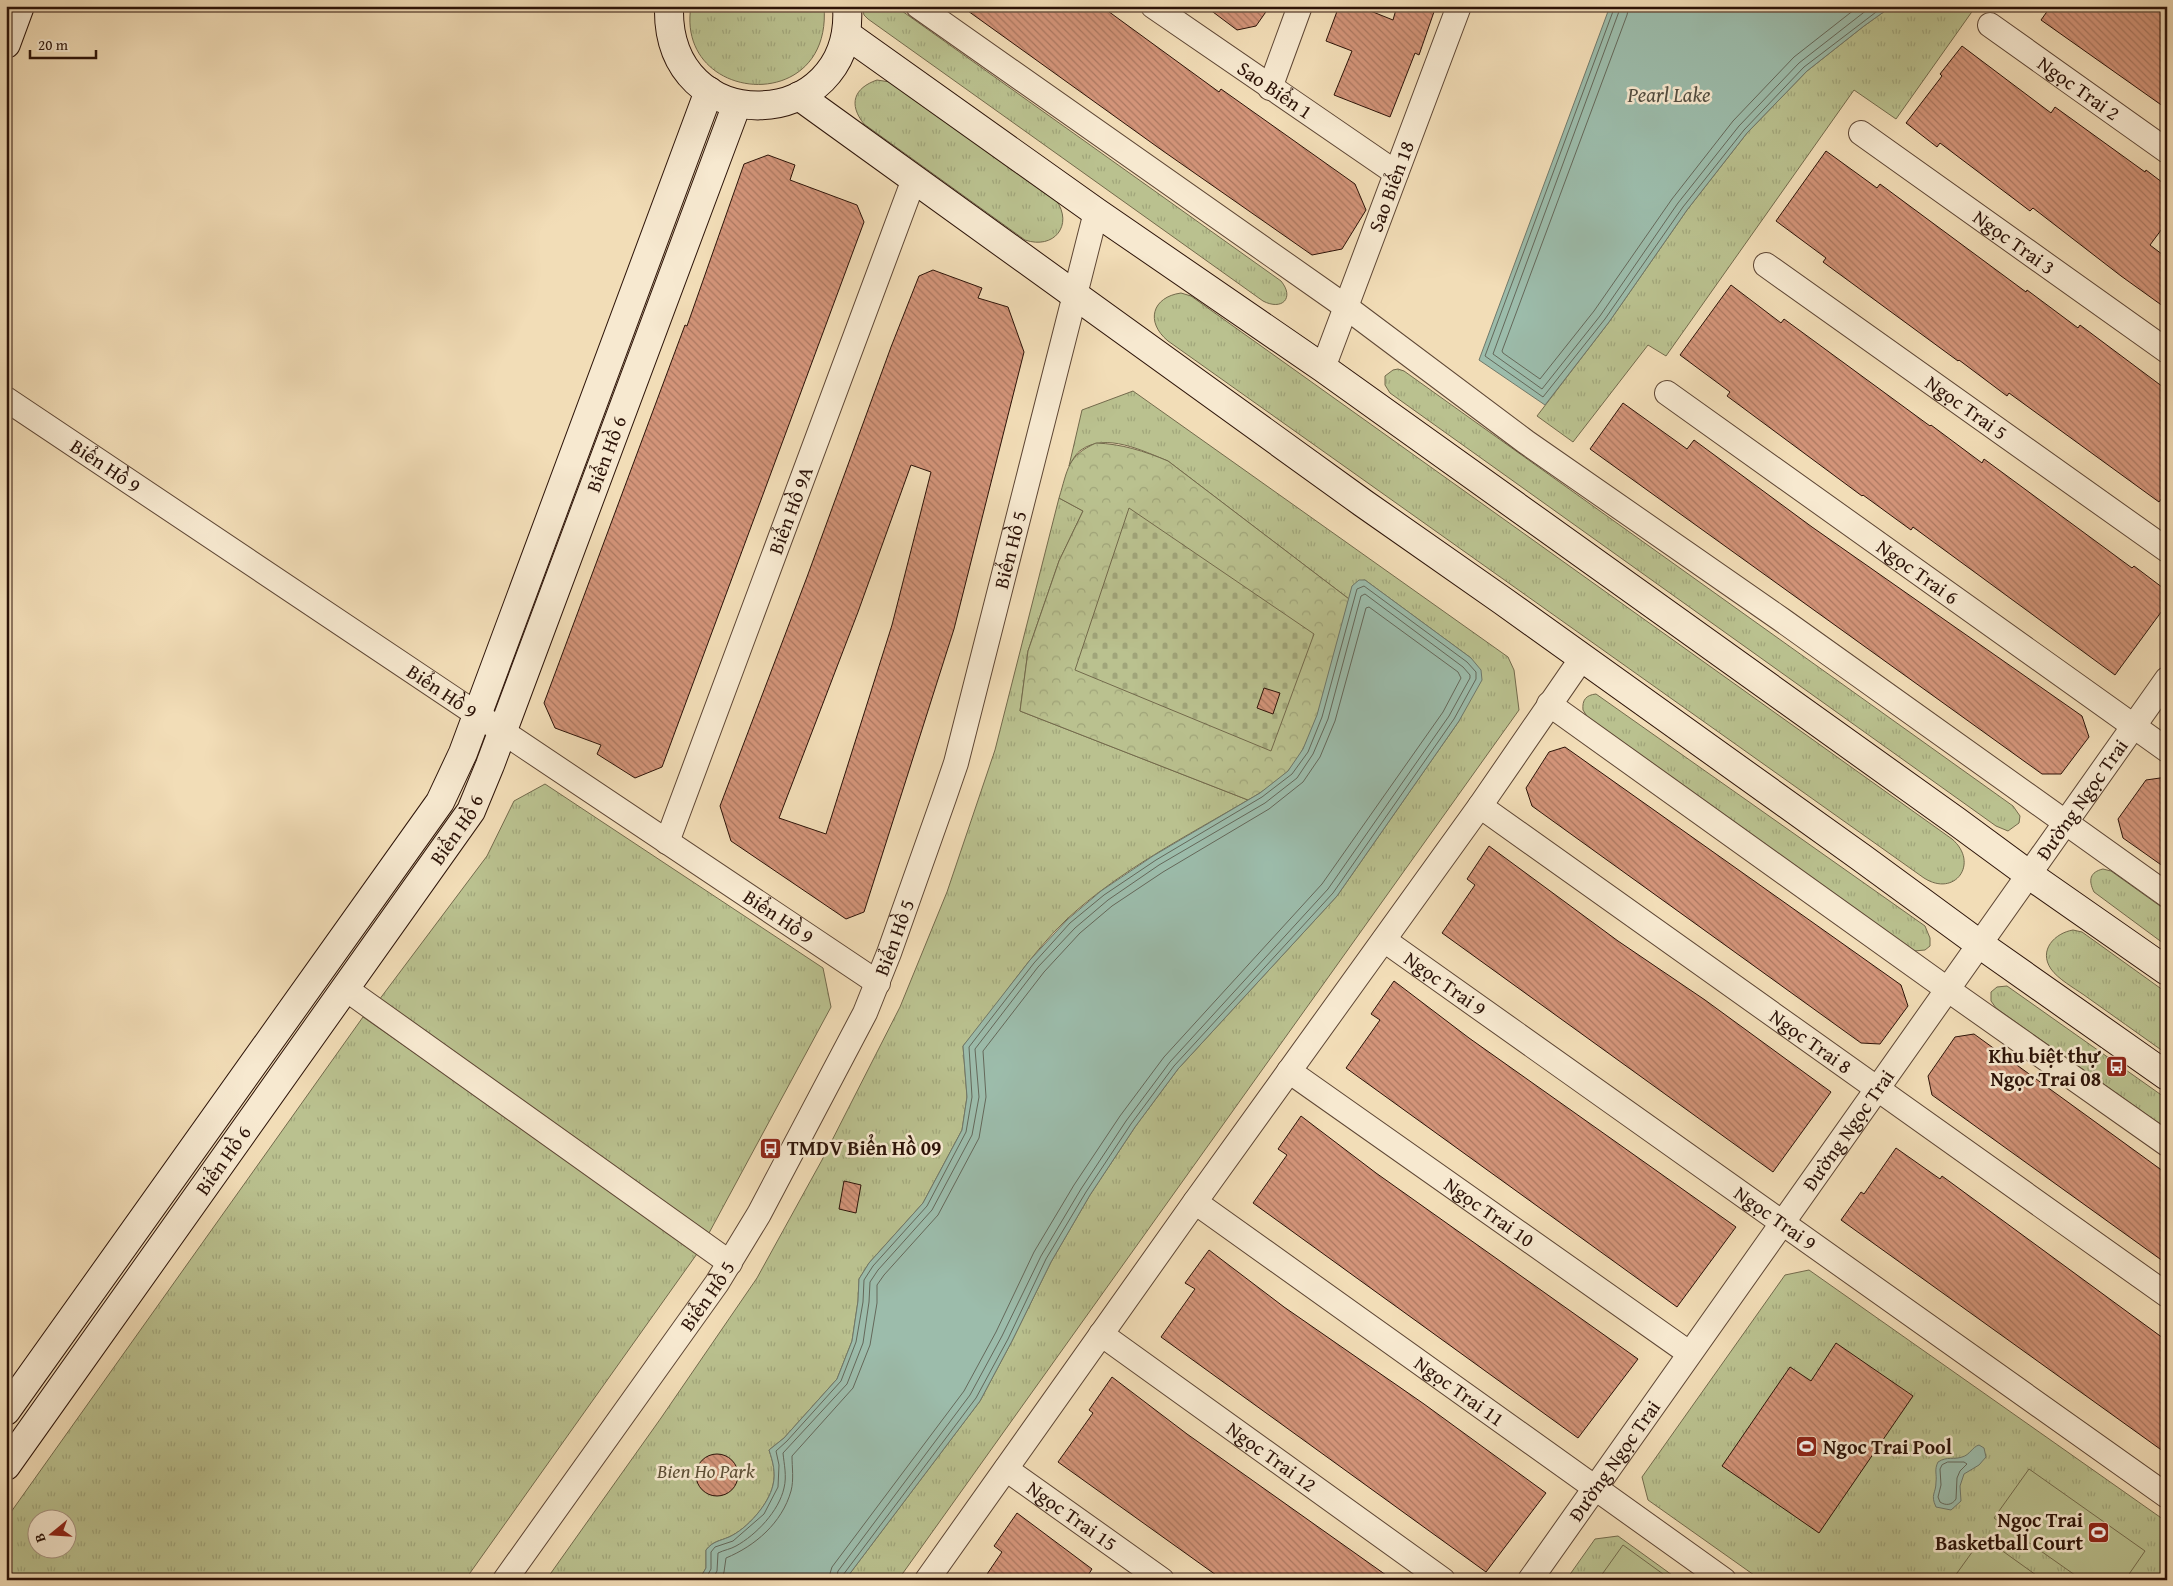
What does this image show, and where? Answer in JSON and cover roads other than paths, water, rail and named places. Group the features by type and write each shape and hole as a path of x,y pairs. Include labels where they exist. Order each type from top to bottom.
{"main road":[{"path":"6,44 20,6"},
{"path":"669,6 668,25 672,43 679,60 690,75 719,98 737,104 755,106 770,106 799,96 825,77 842,49 846,34 847,6"},
{"path":"846,34 1096,212 1323,368 2028,874 2167,971"},
{"name":"Biển Hồ 6","path":"6,1412 440,802 456,770 709,91"},
{"path":"799,96 1363,503 1886,874 1978,944 2167,1076"},
{"name":"Biển Hồ 6","path":"6,1466 466,820 477,800 737,104"}],"street":[{"path":"918,6 1346,307 1526,442 1782,620 2167,895"},
{"name":"Sao Biển 1","path":"1153,6 1270,88 1396,172"},
{"path":"1270,88 1300,6"},
{"name":"Sao Biển 18","path":"1323,368 1459,6"},
{"name":"Ngọc Trai 2","path":"1990,25 2167,151"},
{"name":"Ngọc Trai 3","path":"1861,133 2167,351"},
{"name":"Biển Hồ 9A","path":"667,842 914,179"},
{"name":"Biển Hồ 5","path":"505,1580 730,1262 759,1214 865,1013 878,983 956,763 1096,212"},
{"name":"Ngọc Trai 5","path":"1766,265 2167,550"},
{"name":"Ngọc Trai 6","path":"1667,393 2167,750"},
{"name":"Biển Hồ 9","path":"6,399 878,983"},
{"path":"927,1580 1195,1202 1480,806 1582,658"},
{"name":"Đường Ngọc Trai","path":"1530,1580 2167,679"},
{"path":"1549,704 2167,1144"},
{"name":"Ngọc Trai 8","path":"1480,806 2167,1295"},
{"name":"Ngọc Trai 9","path":"1384,940 2167,1496"},
{"path":"346,988 730,1262"},
{"name":"Ngọc Trai 10","path":"1289,1071 1690,1353"},
{"name":"Ngọc Trai 11","path":"1195,1202 1724,1580"},
{"name":"Ngọc Trai 12","path":"1101,1334 1443,1580"},
{"name":"Ngọc Trai 15","path":"1006,1469 1162,1580"}],"water":[{"name":"Pearl Lake","path":"1610,6 1892,6 1807,71 1747,133 1687,210 1609,322 1545,405 1479,360"},
{"path":"1359,580 1365,580 1471,658 1481,670 1482,680 1459,721 1337,896 1178,1069 1135,1127 1090,1195 1051,1262 980,1401 845,1580 699,1580 706,1568 706,1550 714,1543 729,1537 743,1528 767,1500 771,1492 774,1476 769,1450 784,1438 837,1379 852,1341 859,1279 869,1263 923,1203 962,1130 967,1097 963,1046 1030,960 1067,920 1101,891 1153,856 1260,793 1288,771 1303,749 1317,715 1352,586"},
{"path":"1979,1445 1984,1448 1986,1457 1979,1465 1964,1474 1960,1486 1961,1501 1951,1510 1936,1507 1933,1497 1938,1462 1944,1459 1965,1456"}],"place":[{"name":"Khu biệt thự Ngọc Trai 08","path":"2117,1067"},
{"name":"TMDV Biển Hồ 09","path":"771,1148"},
{"name":"Ngoc Trai Pool","path":"1807,1447"},
{"name":"Ngọc Trai Basketball Court","path":"2099,1532"}],"park label":[{"name":"Bien Ho Park","path":"706,1471"}]}
